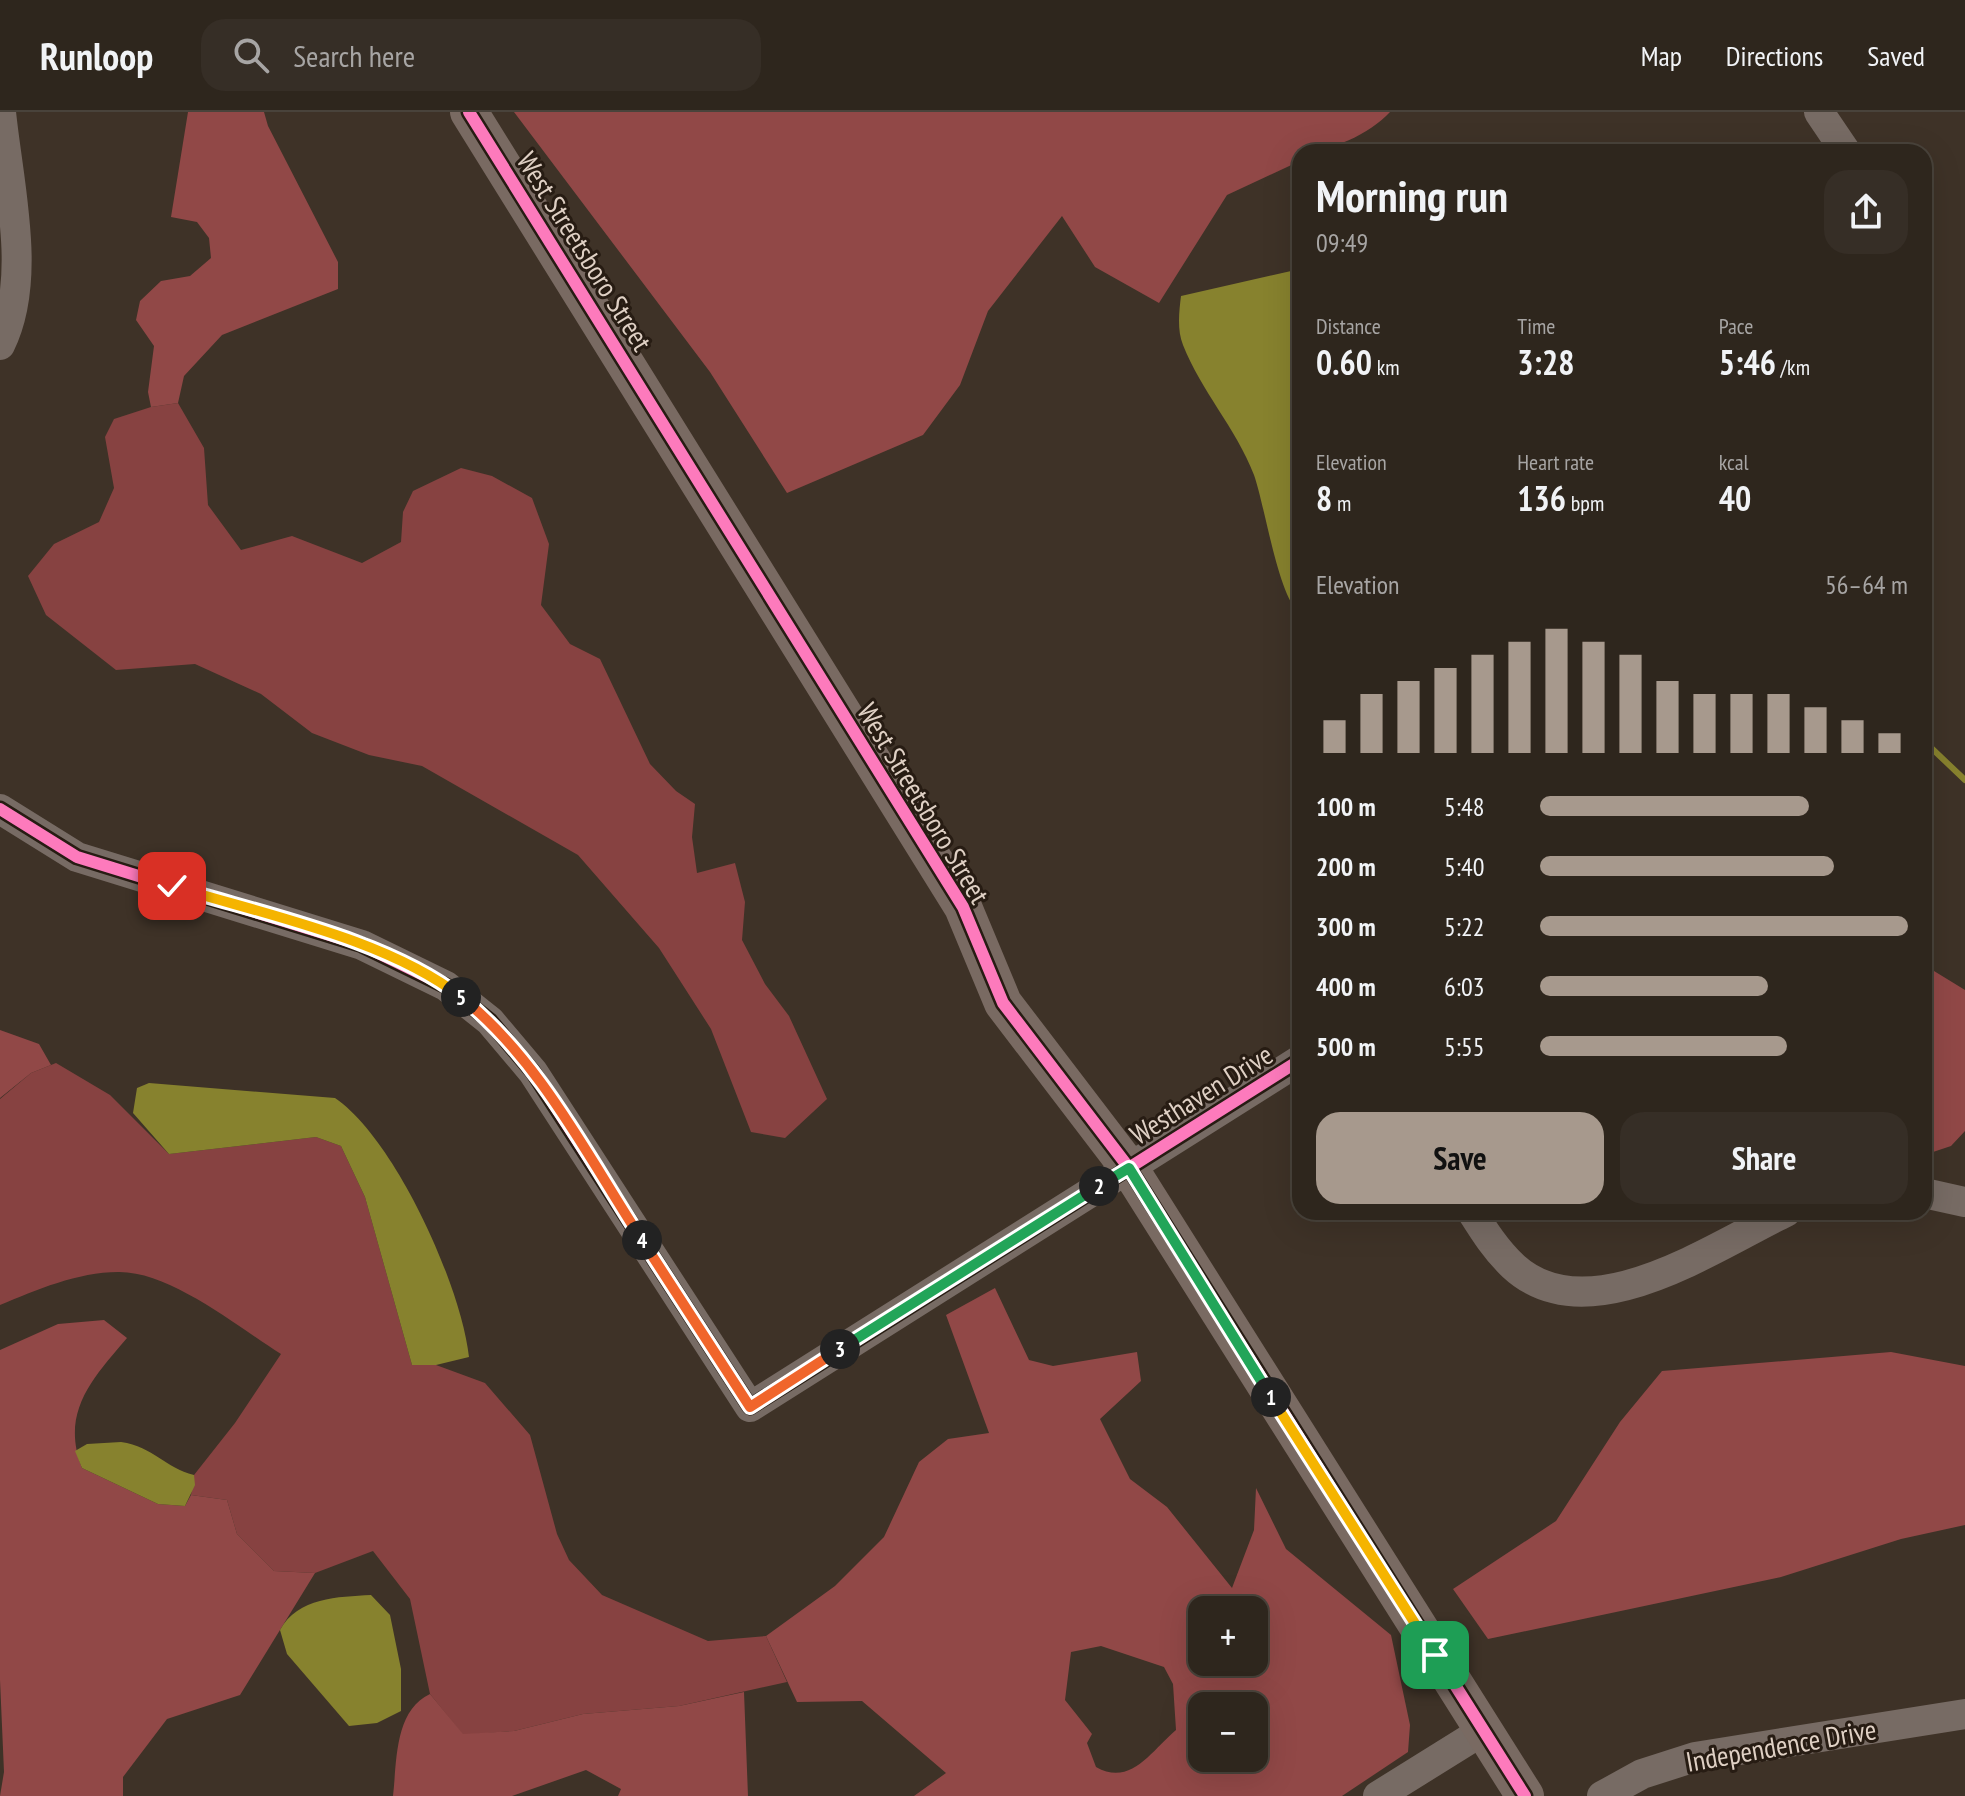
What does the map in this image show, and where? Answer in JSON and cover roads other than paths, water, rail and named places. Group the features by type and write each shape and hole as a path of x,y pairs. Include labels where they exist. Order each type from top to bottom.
{"main road":[{"name":"West Streetsboro Street","path":"469,112 963,907 1003,1003 1129,1168 1525,1796"}],"street":[{"path":"0,345 8,329 18,279 1,112"},
{"path":"1819,112 1841,144"},
{"name":"Westhaven Drive","path":"0,809 77,857 362,945 446,986 490,1021 533,1072 750,1407 1292,1065"},
{"path":"1932,1195 1965,1202"},
{"path":"1477,1220 1493,1245 1514,1268 1537,1282 1568,1292 1599,1293 1629,1286 1769,1220"},
{"name":"Independence Drive","path":"1602,1796 1642,1774 1695,1757 1965,1714"},
{"path":"1378,1796 1484,1730"}],"waterway":[{"path":"1932,749 1965,780"}]}
